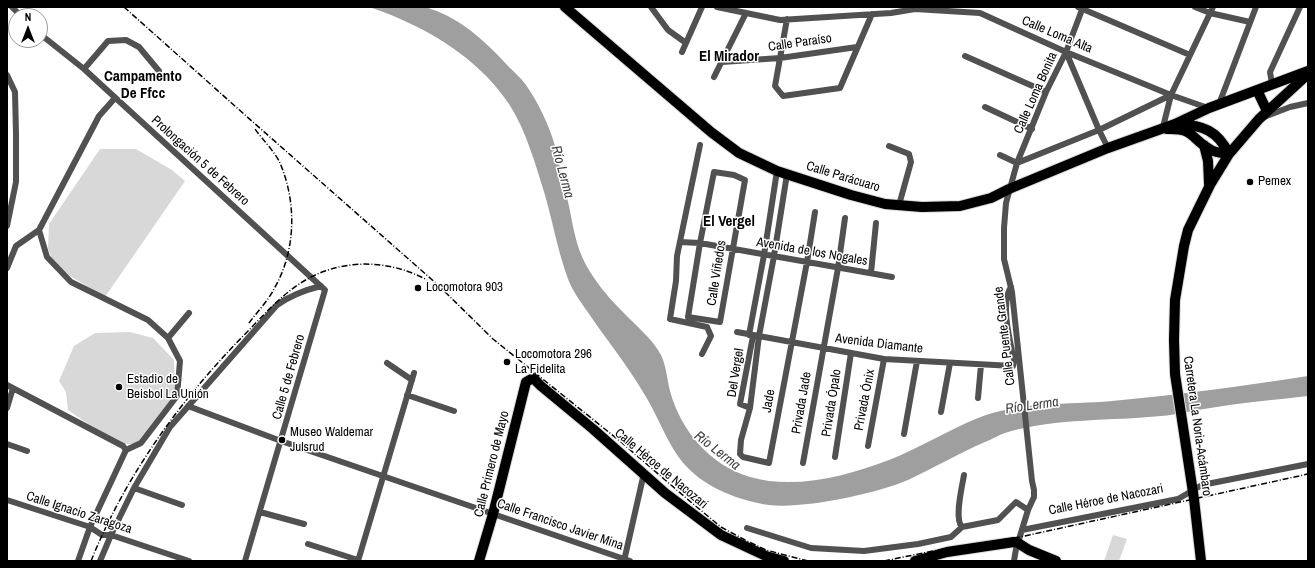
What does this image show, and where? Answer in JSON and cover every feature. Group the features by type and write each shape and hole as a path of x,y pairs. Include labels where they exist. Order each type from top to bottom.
{"main road":[{"name":"Calle Parácuaro","path":"564,7 710,132 738,153 787,174 851,195 885,204 922,207 960,206 991,198 1009,189 1108,148 1175,124"},
{"path":"1175,124 1214,107 1308,71"},
{"name":"Carretera La Noria-Acámbaro","path":"1202,560 1175,374 1174,320 1178,278 1188,230 1210,185 1230,154 1259,119 1308,74"},
{"path":"1257,90 1267,111"},
{"path":"1175,124 1193,124 1210,131 1223,142 1230,154"},
{"path":"1160,129 1178,129 1188,131 1212,151 1230,154"},
{"path":"1204,145 1208,161 1210,185"},
{"name":"Calle Héroe de Nacozari","path":"533,378 644,473 665,493 721,536 766,556 784,561"},
{"name":"Calle Primero de Mayo","path":"479,561 493,514 526,382 533,378"},
{"path":"915,561 934,556 1001,550 1017,546 1056,561"}],"street":[{"path":"651,7 668,30 686,44"},
{"path":"682,52 702,7"},
{"name":"Calle Loma Alta","path":"717,7 780,20 872,14 916,8 954,9 980,14 1066,52 1171,95 1214,107"},
{"path":"1196,7 1210,13 1250,22"},
{"path":"1160,129 1171,95 1213,7"},
{"path":"1214,107 1256,7"},
{"path":"1272,84 1270,72 1300,7"},
{"path":"1081,8 1190,55"},
{"name":"Calle Loma Bonita","path":"1009,189 1017,162 1032,129 1046,92 1066,52 1081,8"},
{"path":"714,77 746,13"},
{"path":"787,20 775,86 783,96 840,88 872,14"},
{"name":"Prolongación 5 de Febrero","path":"48,40 84,69 323,288"},
{"path":"84,69 108,41 126,40 139,47 159,71"},
{"name":"Calle Paraíso","path":"722,62 780,58 857,46"},
{"path":"1066,52 1108,148"},
{"path":"964,56 1046,92"},
{"path":"7,75 15,92 16,134 16,182 7,226"},
{"path":"1000,155 1017,162 1100,130 1171,95"},
{"path":"7,268 16,246 39,230 99,116 115,98"},
{"path":"1259,119 1290,107 1308,103"},
{"path":"985,107 1032,129"},
{"path":"700,145 677,256 676,281 670,319 707,327 711,336 702,354"},
{"path":"889,146 909,154 911,162 899,205"},
{"path":"754,336 764,254 777,170"},
{"name":"Calle Viñedos","path":"714,172 734,175 745,180 720,322 688,316 700,243 714,172"},
{"path":"754,336 774,256 787,174"},
{"name":"Calle Puente Grande","path":"1009,189 1004,228 1004,260 1011,290 1034,490 1034,497 1028,510 1014,561"},
{"name":"Jade","path":"769,463 815,212"},
{"name":"Privada Jade","path":"803,463 838,268 845,218"},
{"path":"871,273 876,223"},
{"path":"39,230 47,257 71,282 148,320 168,338 180,361 177,396 142,444 126,450 90,527 78,561"},
{"name":"Avenida de los Nogales","path":"680,242 700,243 892,277"},
{"path":"100,561 134,488 170,427 277,305 290,296 304,290 323,288"},
{"name":"Calle 5 de Febrero","path":"246,561 323,288"},
{"name":"Avenida Diamante","path":"737,332 884,359 1013,366 1014,364 1006,307 1008,291 1011,290"},
{"path":"168,338 189,313"},
{"name":"Del Vergel","path":"750,408 740,404 754,336"},
{"name":"Del Vergel","path":"754,336 750,408 741,440 740,454 743,457 769,463"},
{"name":"Privada Ópalo","path":"835,457 851,353"},
{"name":"Privada Ónix","path":"868,446 884,359"},
{"path":"904,434 917,361"},
{"path":"387,363 412,380"},
{"path":"941,412 950,363"},
{"path":"978,398 981,365"},
{"path":"308,544 358,560 414,373"},
{"path":"7,408 10,386 123,446 126,450"},
{"path":"407,395 454,411"},
{"name":"Calle Francisco Javier Mina","path":"188,406 281,440 626,560"},
{"path":"7,444 27,451"},
{"name":"Calle Héroe de Nacozari","path":"1022,530 1178,499 1193,492 1202,485 1308,464"},
{"path":"626,560 644,473"},
{"path":"962,528 958,521 964,475"},
{"path":"134,488 182,505"},
{"name":"Calle Ignacio Zaragoza","path":"7,500 90,527 102,535 111,535 190,561"},
{"path":"747,528 811,548 864,551 918,544 951,537 962,528 998,520 1016,502 1028,510"},
{"path":"260,512 304,524"}],"shaded area":[{"path":"100,149 136,149 172,170 185,181 105,297 70,276 53,262 48,249 49,224"},
{"name":"Estadio de Beisbol La Unión","path":"130,332 153,338 174,360 175,394 139,444 121,444 107,437 68,410 66,392 59,381 74,346 95,333"},
{"path":"1113,535 1127,539 1119,561 1104,561"}],"water":[{"name":"Río Lerma","path":"369,7 425,7 442,13 464,25 501,58 524,82 539,106 553,138 575,236 586,265 606,294 648,337 661,355 675,406 690,433 710,455 736,472 767,481 785,482 803,482 838,476 889,460 978,418 1028,406 1112,401 1161,396 1308,376 1308,396 1230,405 1142,418 1065,422 1027,427 1002,434 908,480 859,495 820,503 784,506 769,505 735,497 703,481 686,466 668,440 636,381 574,291 564,269 545,195 530,148 521,125 509,104 486,76 460,53 430,34 388,14"}],"railway":[{"path":"124,7 438,285 493,339 621,442 721,527 766,550 808,561"},
{"path":"249,323 269,298 281,274 287,259 292,227 286,178 278,159 255,129"},
{"path":"91,561 105,528 122,496 159,436 180,408 226,354 259,319 285,295 303,281 325,271 351,265 364,264 390,267 415,274 427,280"},
{"path":"884,561 938,550 1020,537 1308,474"}],"place":[{"name":"Pemex","path":"1250,182"},
{"name":"Locomotora 903","path":"418,288"},
{"name":"Locomotora 296 La Fidelita","path":"507,362"},
{"name":"Estadio de Beisbol La Unión","path":"119,387"},
{"name":"Museo Waldemar Julsrud","path":"282,440"}],"district":[{"name":"El Mirador","path":"729,57"},
{"name":"Campamento De Ffcc","path":"143,86"},
{"name":"El Vergel","path":"729,222"}]}
